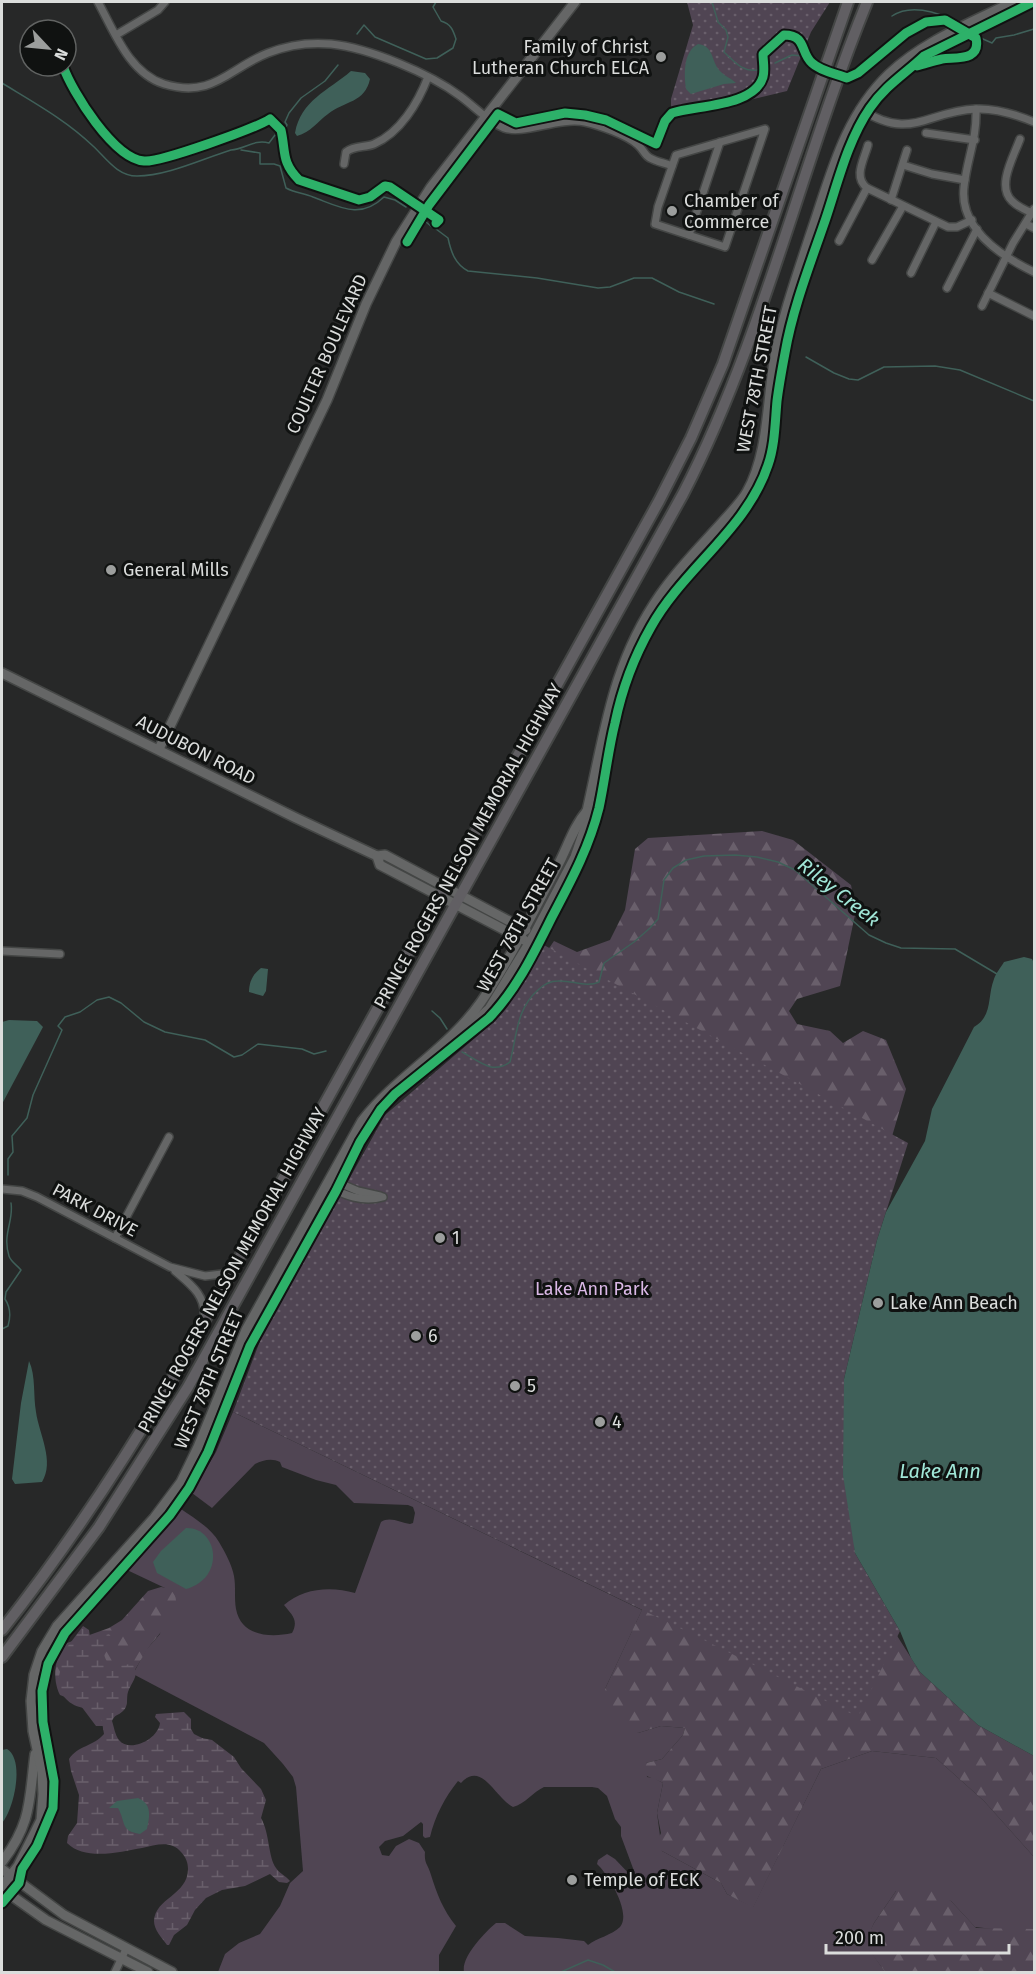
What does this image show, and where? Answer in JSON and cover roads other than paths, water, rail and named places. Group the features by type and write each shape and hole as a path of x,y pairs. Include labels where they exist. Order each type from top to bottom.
{"main road":[{"name":"PRINCE ROGERS NELSON MEMORIAL HIGHWAY","path":"2,1630 97,1499 148,1420 659,501 702,413 735,332 848,2"},
{"name":"PRINCE ROGERS NELSON MEMORIAL HIGHWAY","path":"2,1658 99,1527 173,1412 677,504 718,423 753,334 842,69 867,2"}],"street":[{"path":"98,2 135,65 147,76 163,84 196,88 214,84 267,53 303,44 347,46 391,60 428,77 459,95 501,126 514,129 566,121 596,124 637,144 648,158 672,166"},
{"path":"116,35 158,10 165,2"},
{"name":"COULTER BOULEVARD","path":"159,749 323,409 366,304 396,242 414,211 575,2"},
{"name":"WEST 78TH STREET","path":"451,1037 459,1035 489,1010 531,939 575,857 586,825 606,717 618,676 637,633 661,594 747,492 763,444 774,366 785,312 844,137 860,109 880,83 915,53 1013,2"},
{"path":"344,164 346,152 351,148 370,145 382,140 411,110 428,77"},
{"path":"860,109 883,121 912,124 976,109 994,110 1035,122"},
{"path":"976,109 975,140 963,189 965,205 977,229 987,242 1006,257 1035,272"},
{"path":"765,129 725,247 655,224 672,166 676,155 765,129"},
{"path":"926,133 975,140"},
{"path":"982,306 1006,257 1033,211 1012,202 1005,189 1005,181 1020,139"},
{"path":"689,236 720,142"},
{"path":"868,145 859,173 862,184 867,188 948,227 957,227 972,220"},
{"path":"891,200 907,150"},
{"path":"903,165 932,174 965,180"},
{"path":"839,241 867,188"},
{"path":"872,260 903,206"},
{"path":"911,273 936,222"},
{"path":"1026,224 1035,228"},
{"path":"947,288 977,229"},
{"path":"988,293 1035,316"},
{"name":"AUDUBON ROAD","path":"2,673 296,818 377,856 385,855 442,890 531,939"},
{"name":"WEST 78TH STREET","path":"2,1888 18,1866 41,1820 43,1783 32,1715 32,1688 38,1663 47,1641 65,1617 154,1518 181,1482 198,1447 246,1330 362,1120 393,1086 451,1037 480,1003 559,865 581,818 587,811"},
{"path":"2,951 60,954"},
{"path":"115,1238 169,1137"},
{"path":"328,1183 358,1191 383,1197 363,1200 328,1183"},
{"name":"PARK DRIVE","path":"2,1189 22,1191 37,1197 170,1267 205,1276 222,1274 234,1267"},
{"name":"PARK DRIVE","path":"170,1267 200,1296 205,1311 204,1321"},
{"name":"WEST 78TH STREET","path":"2,1862 20,1837 28,1813 37,1746"},
{"path":"2,1869 64,1915 172,1972"},
{"path":"2,1888 46,1920 148,1972"},
{"path":"115,1972 126,1949"}],"water":[{"path":"698,44 710,50 719,70 736,83 724,84 691,94 686,89 687,58"},
{"path":"351,71 365,73 370,79 364,93 334,110 297,136 295,133 298,122 309,104"},
{"name":"Lake Ann","path":"1024,957 1032,959 1034,963 1034,1756 978,1725 920,1672 911,1658 900,1631 855,1553 843,1475 844,1379 877,1240 886,1212 925,1141 932,1109 974,1027 980,1023 987,1012 996,975 1004,962"},
{"path":"261,968 268,969 266,991 263,996 249,992 252,978"},
{"path":"37,1021 43,1027 2,1104 2,1022"},
{"path":"29,1361 33,1373 36,1412 47,1456 46,1474 42,1482 15,1484 12,1479 21,1403"},
{"path":"186,1528 197,1530 205,1536 211,1544 213,1554 212,1565 207,1575 199,1583 186,1589 157,1573 153,1562 161,1551"},
{"path":"7,1749 16,1763 16,1785 10,1807 2,1823 2,1750"},
{"path":"138,1798 148,1807 149,1815 147,1829 140,1834 126,1828 118,1808 109,1808 117,1801"}],"waterway":[{"path":"357,34 364,25 375,37 426,59 437,58 453,48 456,39 451,28 441,21 433,7 436,2 440,2"},
{"path":"712,2 718,22 726,30 728,37 724,52 743,68 758,70"},
{"path":"892,16 906,10 921,10 951,19"},
{"path":"978,35 992,43 996,38 1034,29"},
{"path":"775,63 792,55 802,56"},
{"path":"285,130 287,125 285,122 289,113 301,98 325,81 338,65"},
{"path":"2,83 61,120 93,146 112,166 130,175 148,175 172,170 254,143 269,143 275,135 278,137"},
{"path":"241,150 260,153 260,164 280,166 286,188 293,191 350,209 367,208 384,197 395,200 406,207"},
{"path":"426,222 432,227"},
{"path":"436,229 448,238 454,257 468,271 537,278 598,288 610,287 634,278 652,278 679,292 714,304"},
{"path":"806,357 834,373 858,380 884,367 935,366 960,370 1034,401"},
{"name":"Riley Creek","path":"462,1052 491,1067 503,1066 510,1062 518,1023 531,997 542,986 552,982 584,984 599,982 604,963 634,942 658,919 664,880 673,868 686,860 704,856 735,855 778,862 795,870 869,935 901,948 955,949 997,974"},
{"name":"Riley Creek","path":"8,1175 8,1159 13,1152 12,1136 27,1118 33,1095 62,1030 58,1026 65,1017 80,1012 97,1000 109,997 121,1003 144,1022 165,1032 205,1040 234,1057 242,1055 258,1044 302,1049 314,1054 326,1051"},
{"name":"Riley Creek","path":"432,1011 447,1029"},
{"name":"Riley Creek","path":"2,1329 8,1326 10,1319 5,1299 6,1292 21,1270 10,1258 7,1248 11,1203"},
{"name":"Riley Creek","path":"2,1414 2,1420"},
{"path":"561,1972 588,1960 615,1972"}],"place":[{"name":"Family of Christ Lutheran Church ELCA","path":"661,57"},
{"name":"Chamber of Commerce","path":"672,211"},
{"name":"General Mills","path":"111,570"},
{"name":"1","path":"440,1238"},
{"name":"Lake Ann Beach","path":"878,1303"},
{"name":"6","path":"416,1336"},
{"name":"5","path":"515,1386"},
{"name":"4","path":"600,1422"},
{"name":"Temple of ECK","path":"572,1880"}],"park label":[{"name":"Lake Ann Park","path":"592,1289"}]}
